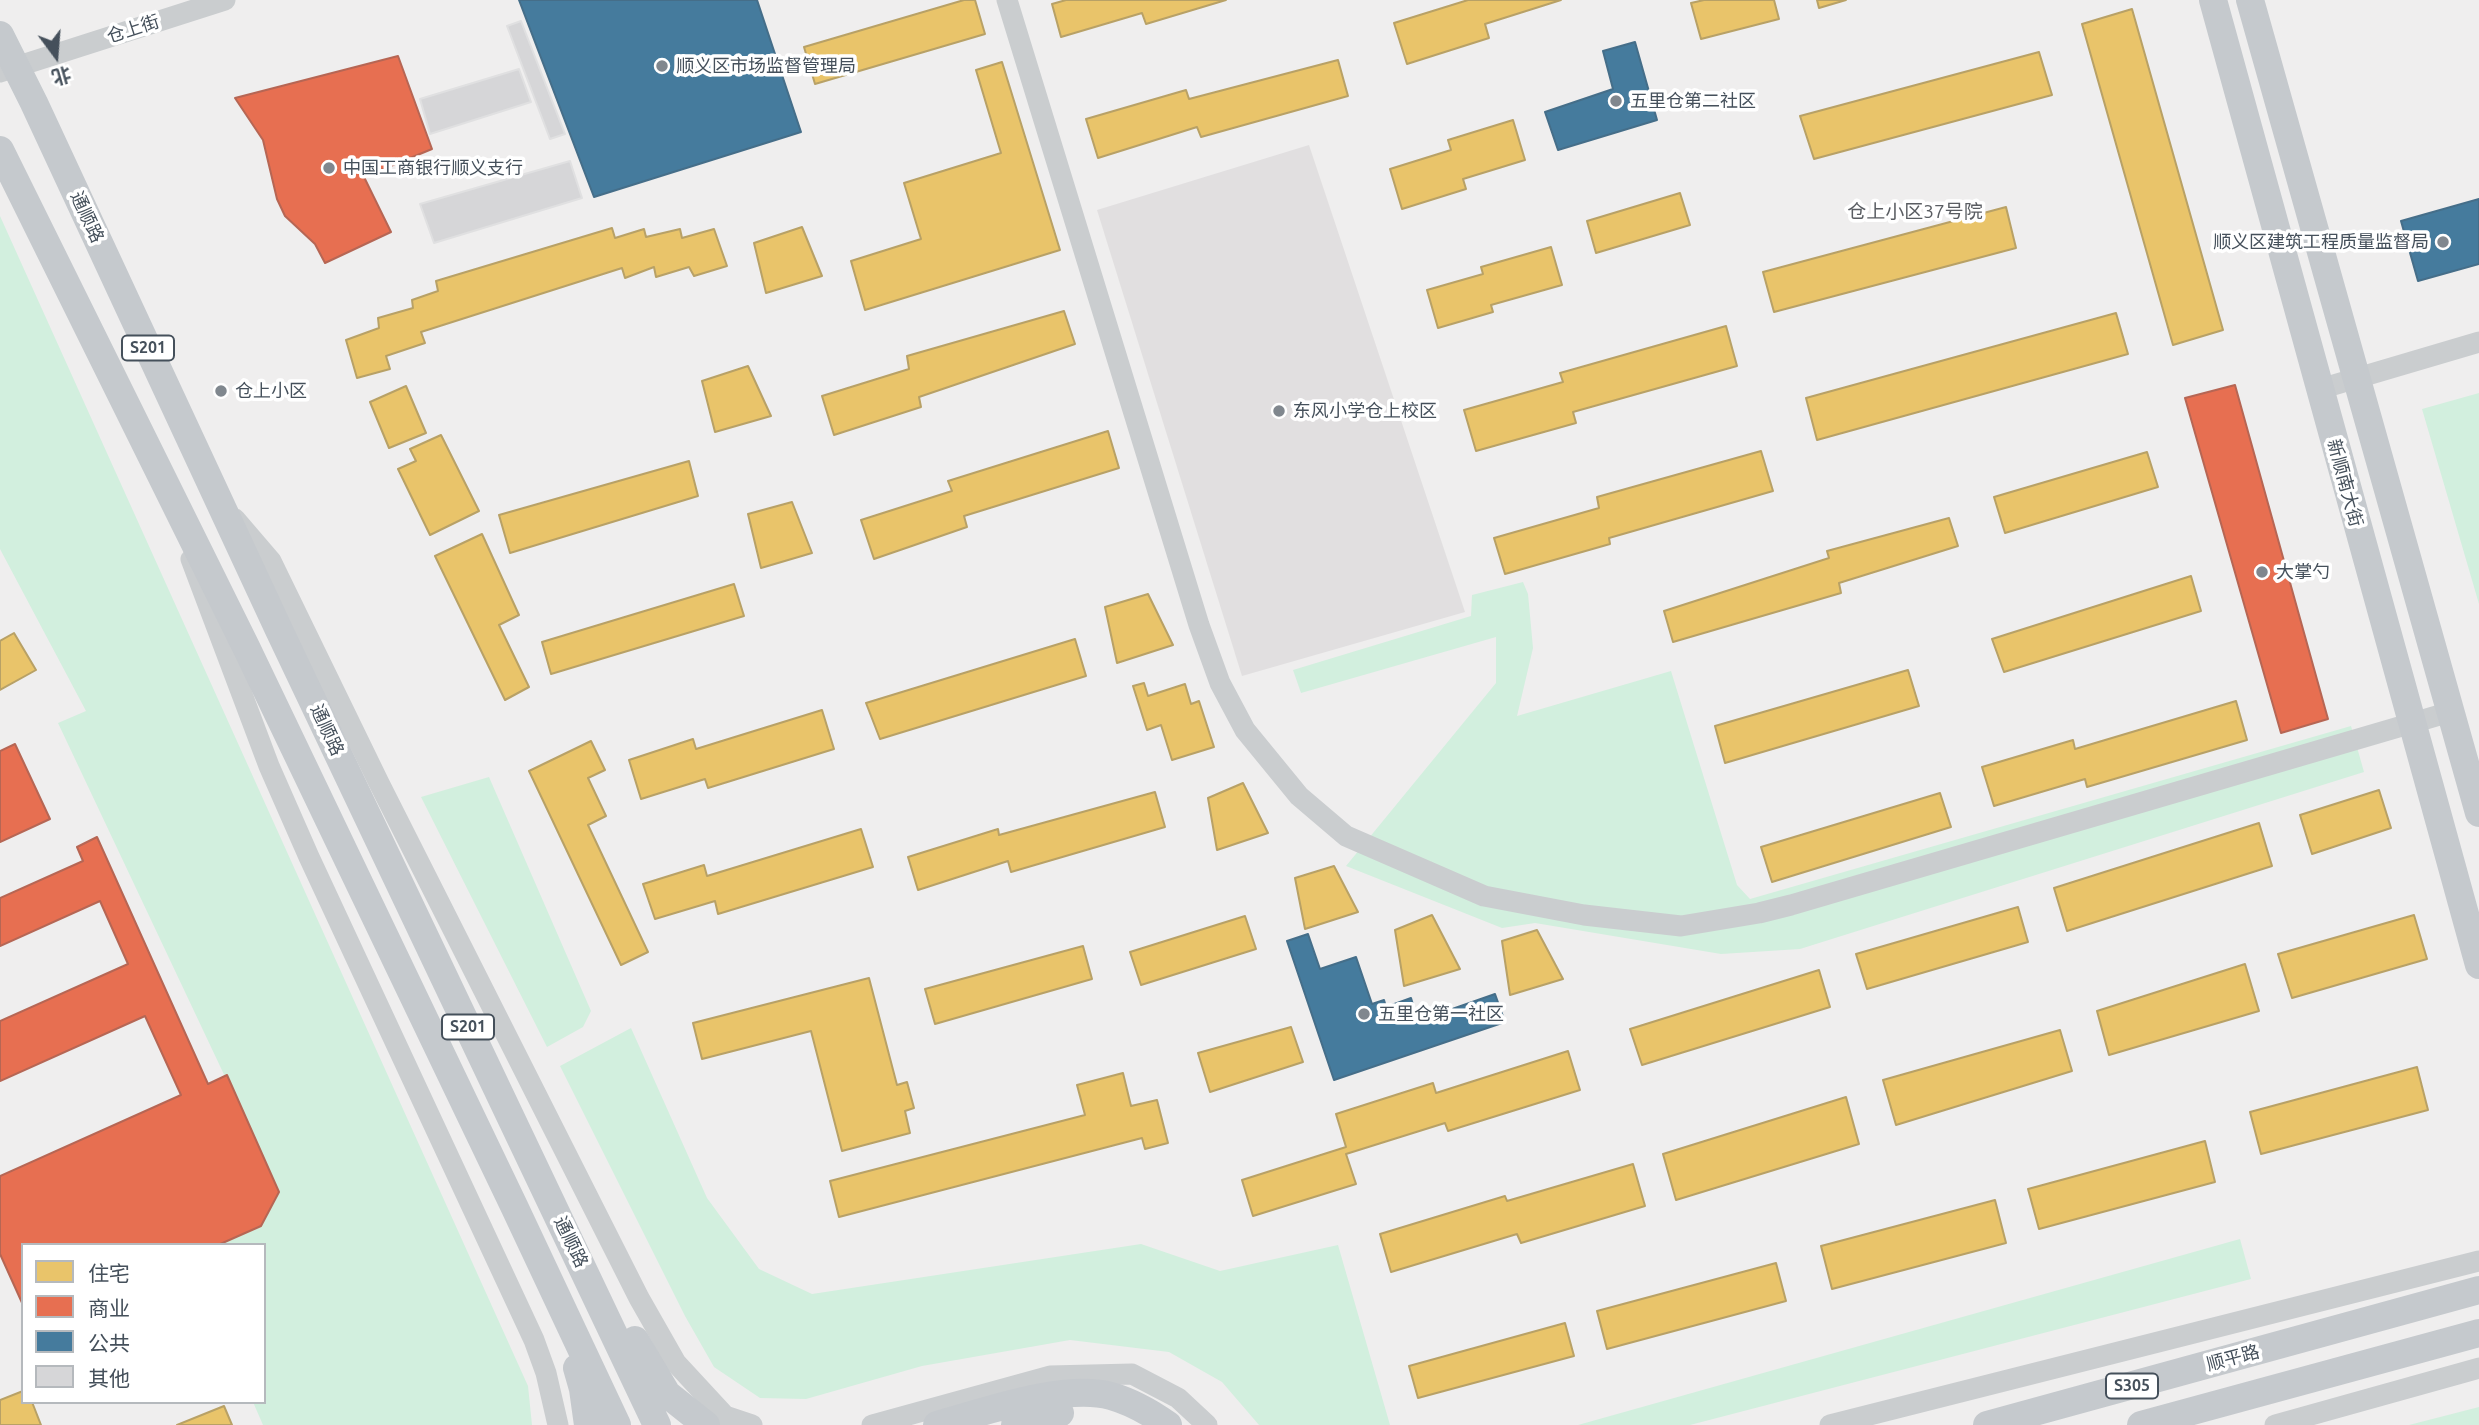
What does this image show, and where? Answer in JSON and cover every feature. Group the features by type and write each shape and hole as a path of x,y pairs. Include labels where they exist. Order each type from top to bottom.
{"main road":[{"name":"新顺南大街","path":"2213,0 2479,965"},
{"path":"2250,0 2479,813"},
{"name":"通顺路","path":"0,35 8,69 219,502 657,1425"},
{"name":"通顺路","path":"0,150 246,647 617,1425"},
{"path":"550,1199 610,1293 667,1394 706,1425"},
{"path":"514,1206 575,1359 588,1425"},
{"name":"顺平路","path":"1987,1425 2479,1290"},
{"name":"S305","path":"2141,1425 2479,1333"},
{"path":"937,1425 1049,1396 1081,1392 1109,1396 1140,1407 1168,1425"},
{"path":"1015,1425 1072,1410 1105,1412 1138,1425"}],"street":[{"name":"仓上街","path":"8,69 225,0"},
{"path":"1007,0 1199,625 1220,683 1245,730 1299,796 1346,835 1484,896 1584,915 1681,926 1759,913 1804,901 2449,712"},
{"path":"2320,388 2479,342"},
{"path":"219,502 271,561 639,1298 676,1363 725,1416 752,1425"},
{"path":"182,519 194,569 269,766 534,1340 546,1373 558,1425"},
{"path":"1830,1425 2479,1261"},
{"path":"2275,1425 2479,1368"},
{"path":"872,1425 1050,1376 1132,1374 1178,1398 1207,1425"}],"shaded area":[{"name":"东风小学仓上校区","path":"1309,145 1465,612 1242,676 1097,210"}],"green space":[{"path":"0,216 528,1386 532,1425 263,1425 254,1404 266,1404 266,1243 223,1243 261,1226 279,1191 58,723 86,711 0,549"},
{"path":"2479,393 2479,604 2422,409"},
{"path":"1523,582 1528,594 1533,648 1517,716 1671,671 1737,885 1750,899 2351,726 2364,772 1800,949 1721,954 1535,923 1502,928 1346,866 1496,683 1496,637 1301,693 1293,670 1471,616 1472,595"},
{"path":"489,777 591,1011 583,1027 547,1047 421,797"},
{"path":"631,1028 707,1198 759,1269 812,1294 1141,1244 1220,1271 1338,1245 1390,1425 1259,1425 1222,1382 1169,1352 1070,1340 922,1366 806,1399 760,1398 714,1367 685,1316 560,1066"},
{"path":"2240,1239 2251,1279 1690,1425 1578,1425"},
{"path":"2479,1407 2479,1425 2409,1425"}],"building: 住宅":[{"path":"964,0 975,0 985,34 815,84 804,47"},
{"path":"1066,0 1226,0 1146,24 1142,13 1061,37 1052,4"},
{"path":"1468,0 1561,0 1485,24 1489,38 1407,64 1394,23"},
{"path":"1704,0 1774,0 1779,19 1701,39 1691,3"},
{"path":"1817,0 1846,0 1819,8"},
{"path":"2132,9 2223,330 2173,345 2082,24"},
{"path":"2039,52 2052,95 1814,159 1800,116"},
{"path":"1338,60 1348,96 1201,137 1197,127 1098,158 1086,119 1186,90 1189,99"},
{"path":"1002,62 1060,250 865,310 851,261 921,239 904,183 1001,153 976,70"},
{"path":"1513,120 1525,160 1463,179 1466,189 1402,209 1390,169 1451,150 1448,140"},
{"path":"1680,193 1690,225 1596,253 1587,221"},
{"path":"2006,207 2016,248 1774,312 1763,272"},
{"path":"802,227 822,276 766,293 754,243"},
{"path":"612,228 615,238 644,229 646,237 680,229 682,238 714,229 727,266 694,276 689,267 656,277 654,267 625,278 622,268 421,332 425,343 386,356 390,369 357,378 346,340 379,328 378,318 413,308 412,300 438,291 436,281"},
{"path":"1551,247 1562,285 1491,305 1493,312 1438,328 1427,290 1483,274 1481,267"},
{"path":"1064,311 1075,344 919,397 921,407 834,435 822,396 909,369 907,356"},
{"path":"2116,313 2128,354 1817,440 1806,398"},
{"path":"1726,326 1737,366 1573,412 1576,423 1476,451 1464,410 1563,382 1560,373"},
{"path":"748,366 771,416 715,432 702,381"},
{"path":"406,386 426,433 389,448 370,402"},
{"path":"1108,431 1119,468 964,516 967,527 874,559 861,520 952,491 948,481"},
{"path":"441,435 479,511 430,535 398,469 416,461 410,449"},
{"path":"1761,451 1773,491 1609,538 1610,544 1505,574 1494,538 1599,508 1597,497"},
{"path":"2147,452 2158,487 2005,533 1994,497"},
{"path":"689,461 698,496 510,553 499,515"},
{"path":"792,502 812,553 761,568 748,514"},
{"path":"1949,518 1958,546 1839,583 1841,593 1673,642 1664,611 1829,558 1827,551"},
{"path":"482,534 519,615 499,625 529,687 505,700 435,556"},
{"path":"2191,576 2201,611 2004,672 1992,639"},
{"path":"734,584 744,616 551,674 542,642"},
{"path":"1148,594 1173,645 1117,663 1105,607"},
{"path":"14,633 36,670 0,690 0,641"},
{"path":"1075,639 1086,676 880,739 866,703"},
{"path":"1908,670 1919,706 1725,763 1715,726"},
{"path":"1144,683 1148,696 1185,684 1191,704 1199,701 1214,747 1172,760 1161,725 1147,730 1133,686"},
{"path":"2236,701 2247,740 2087,787 2085,779 1994,806 1982,767 2073,740 2075,749"},
{"path":"822,710 834,749 708,788 705,779 641,799 629,760 693,739 696,749"},
{"path":"591,741 605,770 588,778 606,816 588,825 648,952 621,965 529,771"},
{"path":"1243,783 1268,833 1217,850 1208,798"},
{"path":"2379,790 2391,828 2312,854 2300,815"},
{"path":"1155,792 1165,827 1011,872 1008,861 918,890 908,857 998,829 999,835"},
{"path":"1940,793 1951,827 1772,882 1761,847"},
{"path":"2259,823 2272,866 2067,931 2054,888"},
{"path":"861,829 873,867 718,914 715,901 655,919 643,884 704,865 707,876"},
{"path":"1334,866 1358,912 1305,929 1295,878"},
{"path":"2018,907 2028,942 1867,989 1856,954"},
{"path":"1432,915 1460,969 1404,986 1395,930"},
{"path":"2414,915 2427,959 2292,998 2278,954"},
{"path":"1245,916 1256,949 1141,985 1130,952"},
{"path":"1537,930 1563,979 1510,995 1502,941"},
{"path":"1083,946 1092,979 935,1024 925,989"},
{"path":"2245,964 2259,1011 2109,1055 2097,1011"},
{"path":"1819,970 1830,1007 1642,1065 1630,1029"},
{"path":"869,978 897,1085 907,1082 914,1108 905,1111 910,1133 842,1151 811,1031 702,1059 693,1023"},
{"path":"1291,1027 1303,1062 1210,1092 1198,1053"},
{"path":"2060,1030 2072,1071 1896,1125 1883,1080"},
{"path":"1568,1051 1580,1090 1448,1131 1445,1123 1346,1154 1356,1184 1253,1216 1242,1180 1346,1147 1336,1114 1433,1083 1436,1093"},
{"path":"2417,1067 2428,1110 2261,1154 2250,1112"},
{"path":"1123,1073 1131,1106 1157,1100 1168,1143 1145,1149 1142,1138 839,1217 830,1181 1085,1115 1077,1085"},
{"path":"1846,1097 1859,1144 1676,1200 1663,1154"},
{"path":"2205,1141 2215,1182 2039,1229 2028,1189"},
{"path":"1633,1164 1645,1206 1521,1243 1517,1234 1391,1272 1380,1234 1505,1196 1507,1201"},
{"path":"1995,1200 2006,1243 1832,1289 1821,1246"},
{"path":"1776,1263 1786,1301 1607,1349 1597,1311"},
{"path":"1565,1323 1574,1356 1418,1398 1409,1366"},
{"path":"21,1392 21,1404 33,1404 41,1425 0,1425 0,1400"},
{"path":"224,1406 232,1425 177,1425"}],"building: 商业":[{"name":"中国工商银行顺义支行","path":"398,56 432,149 364,177 391,232 325,263 315,244 285,216 277,199 263,140 235,98"},
{"path":"2235,385 2328,719 2281,733 2185,398"},
{"path":"15,744 50,819 0,842 0,751"},
{"path":"97,837 208,1084 227,1075 279,1192 261,1226 223,1243 21,1243 21,1301 0,1254 0,1176 181,1095 145,1016 0,1081 0,1021 128,964 100,901 0,946 0,898 83,861 77,847"}],"building: 公共":[{"name":"顺义区市场监督管理局","path":"519,0 757,0 801,132 594,197"},
{"name":"五里仓第二社区","path":"1635,42 1657,120 1558,150 1545,112 1613,89 1603,51"},
{"name":"顺义区建筑工程质量监督局","path":"2479,199 2479,264 2418,281 2401,221"},
{"name":"五里仓第一社区","path":"1308,934 1320,969 1356,957 1372,1004 1384,1000 1386,1007 1411,998 1418,1021 1495,994 1505,1022 1334,1080 1287,941"}],"building: 其他":[{"path":"521,21 565,134 550,139 507,26"},
{"path":"519,69 531,102 430,134 420,99"},
{"path":"570,161 582,198 434,243 420,204"}],"place":[{"name":"顺义区市场监督管理局","path":"662,66"},
{"name":"五里仓第二社区","path":"1616,101"},
{"name":"中国工商银行顺义支行","path":"329,168"},
{"name":"顺义区建筑工程质量监督局","path":"2443,242"},
{"name":"仓上小区","path":"221,391"},
{"name":"东风小学仓上校区","path":"1279,411"},
{"name":"大掌勺","path":"2262,572"},
{"name":"五里仓第一社区","path":"1364,1014"}],"district":[{"name":"仓上小区37号院","path":"1915,212"}]}
